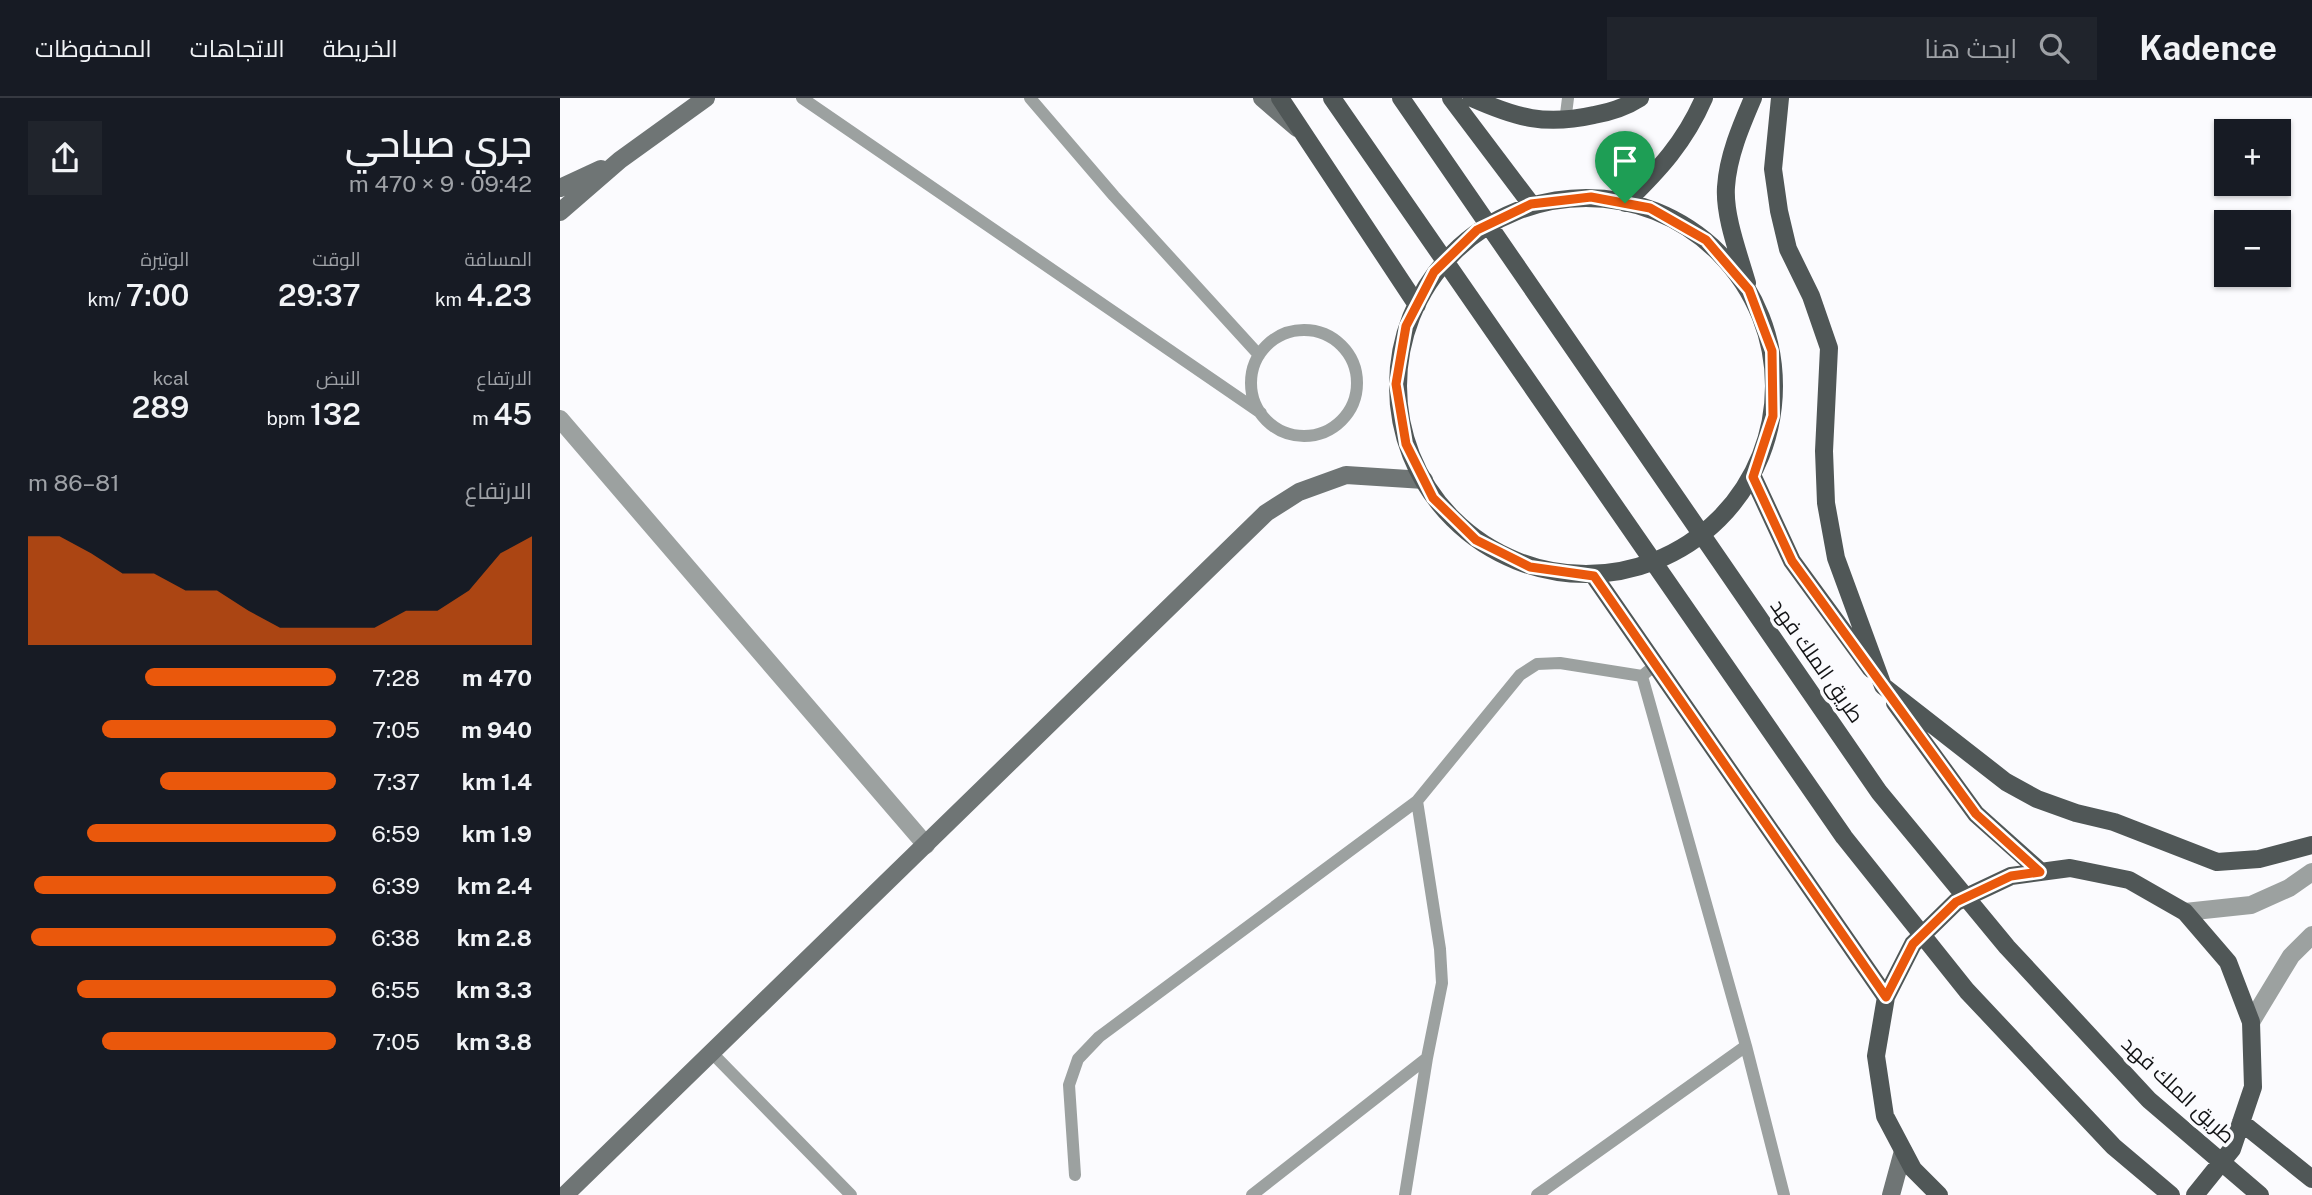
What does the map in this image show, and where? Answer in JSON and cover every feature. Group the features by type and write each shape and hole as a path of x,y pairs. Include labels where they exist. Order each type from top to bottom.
{"main road":[{"path":"1280,98 1417,305"},
{"path":"1332,98 1844,837 1966,991 2113,1146 2171,1195"},
{"name":"طريق الملك فهد","path":"1401,98 1879,792 2007,947 2149,1100 2260,1195"},
{"path":"1451,98 1531,204"},
{"path":"1472,98 1530,119 1565,122 1628,106 1640,98"},
{"path":"1625,203 1679,146 1704,98"},
{"path":"1749,290 1706,240 1650,208 1591,197 1531,204 1477,230 1434,272 1406,326 1396,384 1406,444 1433,498 1476,540 1530,567 1594,576 1658,562 1713,528 1753,477 1773,416 1772,351 1749,290 1730,221 1726,188 1736,138 1753,98"},
{"path":"1780,98 1773,169 1779,211 1788,249 1811,296 1829,348 1829,400 1824,451 1826,503 1836,558 1883,687 2006,782 2037,799 2114,822 2217,862 2259,859 2312,845"},
{"path":"1753,477 1792,561 1883,687 1976,814 2040,872"},
{"path":"1594,576 1649,670 1886,997"},
{"path":"1939,1195 1913,1169 1885,1116 1875,1056 1886,997 1913,944 1956,902 2011,876 2070,868 2129,880 2185,912 2228,962 2251,1022 2253,1087 2232,1149 2196,1195"},
{"path":"2241,1122 2312,1179"}],"street":[{"path":"560,212 620,159 706,98"},
{"path":"1262,98 1307,137"},
{"path":"560,188 620,159"},
{"path":"560,419 926,845"},
{"path":"565,1195 1266,513 1299,492 1346,475 1424,480"},
{"path":"2185,912 2250,905 2289,888 2312,872"},
{"path":"2251,1022 2291,956 2312,935"},
{"path":"1891,1195 1903,1151"}],"lane":[{"path":"802,98 1261,412"},
{"path":"1030,98 1114,196 1259,355"},
{"path":"1565,122 1567,98"},
{"path":"1310,330 1338,341 1348,353 1357,381 1356,396 1350,410 1340,422 1314,435 1298,435 1271,424 1254,399 1251,384 1259,355 1268,343 1288,332 1310,330"},
{"path":"1075,1175 1069,1085 1078,1059 1110,1028 1417,801 1520,675 1537,664 1560,663 1649,670 1784,1195"},
{"path":"1405,1195 1442,983 1440,949 1417,801"},
{"path":"1537,1195 1746,1046"},
{"path":"712,1053 851,1195"},
{"path":"1252,1195 1427,1058"}],"route":[{"path":"1591,197 1625,203 1650,208 1706,240 1749,290 1772,351 1773,416 1753,477 1792,561 1976,814 2040,872 2011,876 1956,902 1913,944 1886,997 1594,576 1530,567 1476,540 1433,498 1406,444 1396,384 1406,326 1434,272 1477,230 1531,204 1591,197"}]}
